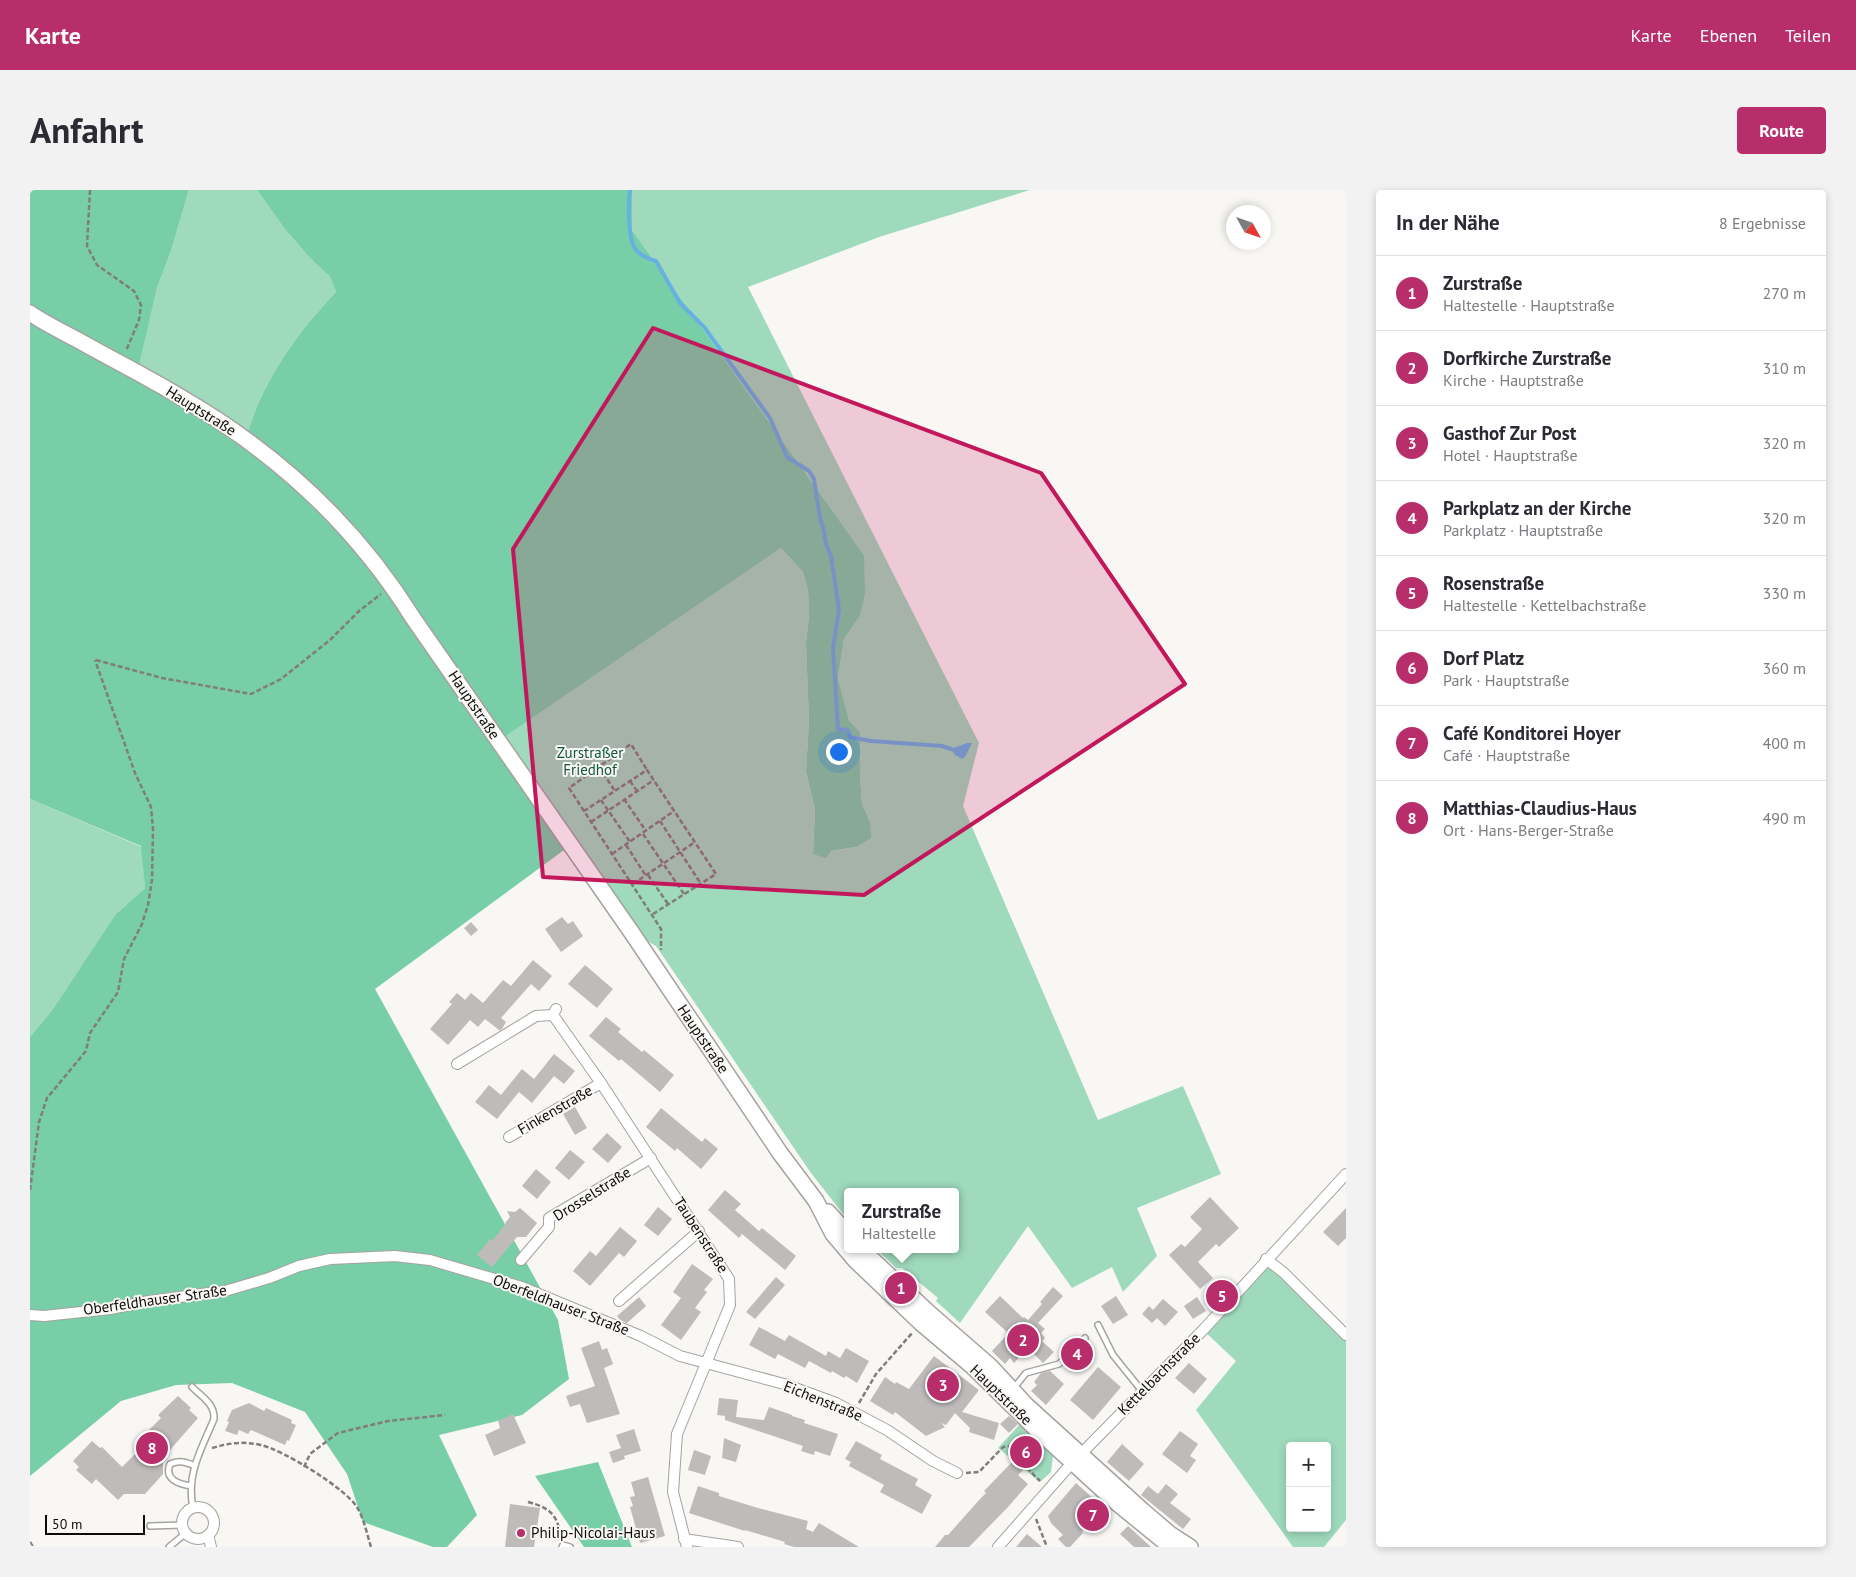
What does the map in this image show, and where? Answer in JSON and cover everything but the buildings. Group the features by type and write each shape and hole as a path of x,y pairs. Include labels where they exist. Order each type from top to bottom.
{"main road":[{"name":"Hauptstraße","path":"30,313 183,398 246,439 292,476 339,520 393,586 413,618 627,926 775,1145 816,1201 833,1234 844,1247"},
{"name":"Hauptstraße","path":"816,1201 836,1219 844,1229"},
{"name":"Hauptstraße","path":"849,1253 921,1323 972,1366 1008,1394 1026,1405 1077,1458 1157,1536 1171,1547"},
{"name":"Hauptstraße","path":"865,1253 991,1368 1033,1426 1077,1458 1170,1534 1190,1547"}],"street":[{"name":"Taubenstraße","path":"456,1064 536,1016 554,1012 700,1231 729,1279 730,1305 677,1434 673,1492 685,1543"},
{"name":"Finkenstraße","path":"509,1137 601,1083"},
{"name":"Drosselstraße","path":"522,1260 549,1227 549,1218 651,1158"},
{"name":"Kettelbachstraße","path":"998,1547 1048,1489 1202,1330 1346,1174"},
{"path":"619,1301 700,1231"},
{"name":"Oberfeldhauser Straße","path":"30,1315 44,1316 110,1309 149,1301 225,1291 313,1262 330,1259 395,1256 430,1260 522,1287 641,1336 680,1356 706,1364"},
{"path":"1266,1259 1283,1272 1346,1335"},
{"name":"Eichenstraße","path":"706,1364 812,1393 855,1412 887,1430 933,1461 957,1473"},
{"path":"193,1508 204,1508 212,1516 213,1526 208,1535 202,1538 195,1538 184,1529 183,1518 186,1512 193,1508"},
{"path":"208,1535 211,1547"},
{"path":"685,1543 738,1547"}],"lane":[{"path":"1098,1325 1113,1355 1142,1391"},
{"path":"1008,1394 1026,1373 1059,1364 1085,1338"},
{"path":"192,1387 213,1407 214,1412 214,1419 192,1475 193,1508"},
{"path":"191,1486 178,1484 170,1477 168,1470 170,1464 177,1461 195,1466"},
{"path":"150,1526 184,1529"},
{"path":"169,1547 184,1529"},
{"path":"562,1546 570,1547"}],"path":[{"path":"90,190 87,246 97,265 134,292 141,305 139,320 120,364"},
{"path":"30,1190 39,1122 47,1098 86,1051 90,1033 118,992 124,959 142,924 152,880 152,807 135,773 95,660 162,678 251,694 281,679 346,626 376,597 393,586"},
{"path":"653,914 716,874 631,744 569,788 662,929 661,954"},
{"path":"599,767 615,791"},
{"path":"584,811 647,770"},
{"path":"591,822 654,780"},
{"path":"630,781 637,791"},
{"path":"624,799 684,894"},
{"path":"601,800 630,842"},
{"path":"612,854 674,811"},
{"path":"660,821 701,884"},
{"path":"633,884 695,842"},
{"path":"626,845 668,904"},
{"path":"855,1412 876,1374 921,1323"},
{"path":"304,1467 310,1454 338,1432 388,1421 445,1415"},
{"path":"1012,1446 1016,1441 1022,1439 1033,1426"},
{"path":"1022,1439 1024,1441 1024,1458 1028,1471 1048,1489"},
{"path":"201,1451 231,1442 262,1446 304,1467 349,1497 358,1508 371,1547"},
{"path":"957,1473 979,1472 1003,1447 1012,1446 1017,1450 1024,1449"},
{"path":"528,1502 544,1506 552,1514 559,1526 562,1546"},
{"path":"1031,1509 1039,1524 1047,1547"},
{"path":"30,1542 33,1547"}],"highlighted area":[{"path":"653,328 1041,473 1185,684 864,895 543,877 513,549"}],"green space":[{"path":"30,190 189,190 171,251 157,288 137,373 246,439 261,398 282,360 307,325 336,292 330,277 309,257 284,228 257,190 632,190 632,230 864,555 865,593 860,616 844,639 838,678 849,720 860,732 862,803 870,822 871,838 856,847 831,851 826,858 813,854 815,809 806,772 809,721 806,644 809,615 808,590 803,572 781,548 499,741 564,850 375,989 558,1320 569,1379 522,1415 439,1435 477,1515 447,1547 433,1547 363,1522 347,1474 305,1412 232,1383 176,1385 121,1401 30,1476 30,1037 53,1009 115,915 145,888 141,846 30,799"},
{"path":"189,190 257,190 284,228 309,257 330,277 336,292 307,325 282,360 261,398 246,439 136,373 157,288 171,251"},
{"name":"Zurstraßer Friedhof","path":"632,190 1030,190 879,237 748,287 979,743 963,806 1098,1120 1183,1086 1221,1174 1137,1208 1157,1256 1123,1292 1112,1267 1072,1288 1028,1226 960,1323 936,1301 938,1298 902,1268 896,1268 880,1253 959,1253 959,1188 844,1188 844,1215 811,1173 656,946 632,933 564,850 499,741 781,548 803,572 808,590 809,615 806,644 809,721 806,772 815,809 813,854 856,847 870,822 862,803 860,732 849,720 838,678 844,639 860,616 864,555 632,230"},
{"path":"30,799 142,847 145,888 115,915 53,1009 30,1037"},
{"path":"1266,1259 1346,1336 1346,1520 1324,1547 1293,1547 1196,1410 1236,1361 1203,1330"},
{"path":"1020,1424 1045,1446 1053,1456 1051,1472 1040,1482 998,1448"},
{"path":"598,1462 632,1547 584,1547 535,1476"}],"water":[{"path":"972,743 962,759 955,755 951,749"}],"waterway":[{"path":"630,190 630,229 635,249 644,256 656,261 680,303 704,327 770,418 787,457 809,471 814,479 820,518 831,556 839,610 833,648 838,729 848,730 850,737 871,741 942,746 951,749"}],"place":[{"name":"Zurstraße","path":"901,1288"},
{"name":"Rosenstraße","path":"1222,1296"},
{"name":"Dorfkirche Zurstraße","path":"1023,1340"},
{"name":"Parkplatz an der Kirche","path":"1077,1354"},
{"name":"Gasthof Zur Post","path":"943,1385"},
{"name":"Matthias-Claudius-Haus","path":"152,1448"},
{"name":"Dorf Platz","path":"1026,1452"},
{"name":"Café Konditorei Hoyer","path":"1093,1515"},
{"name":"Philip-Nicolai-Haus","path":"521,1533"}]}
